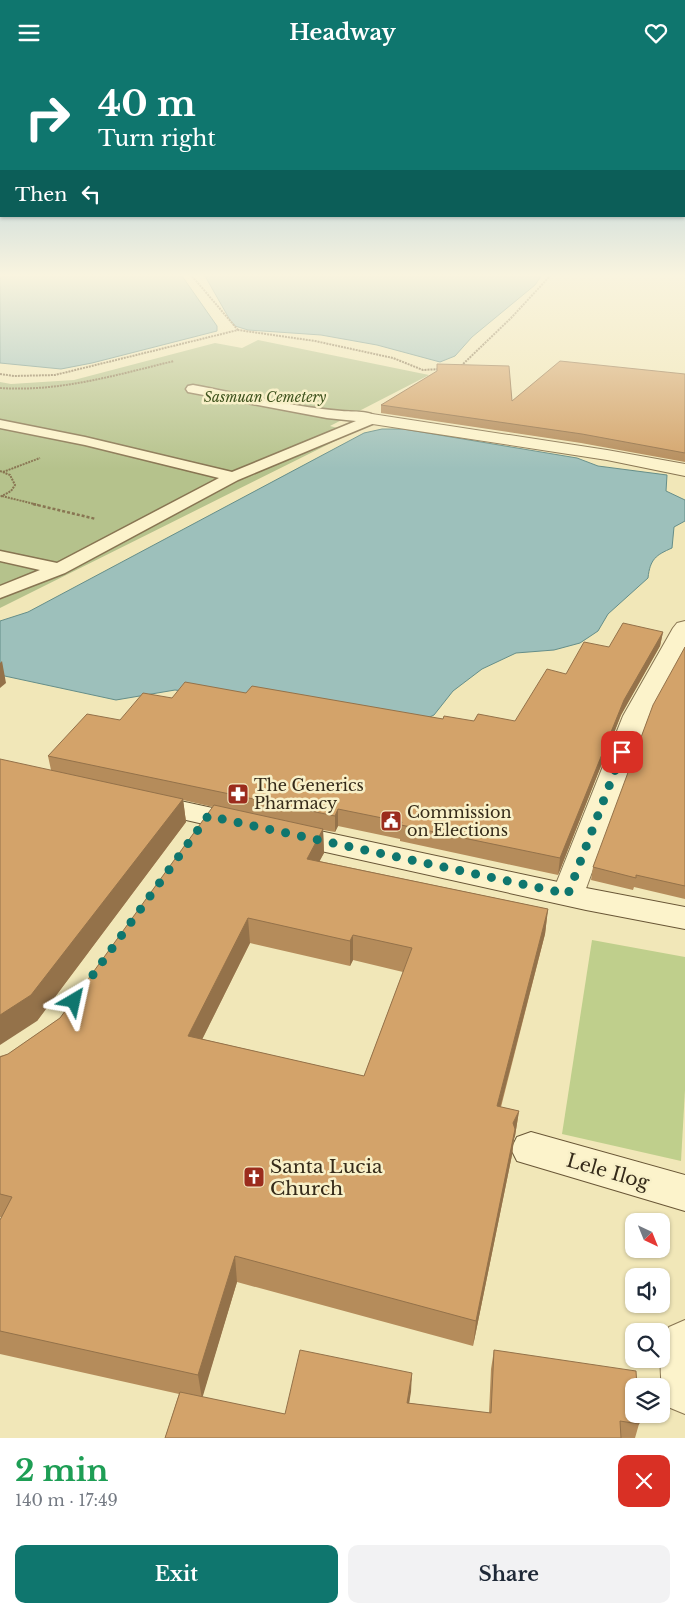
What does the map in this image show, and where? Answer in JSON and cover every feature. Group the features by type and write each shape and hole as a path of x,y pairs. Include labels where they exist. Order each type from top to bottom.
{"street":[{"path":"372,419 598,453 685,470"},
{"path":"568,894 636,716 685,628"},
{"path":"123,798 199,828 568,894 685,918"},
{"name":"Lele Ilog","path":"531,1149 685,1193"},
{"path":"685,1343 685,1389"}],"lane":[{"path":"193,389 327,414 372,419"},
{"path":"0,592 59,569 233,477 372,419"},
{"path":"0,424 85,441 233,477"},
{"path":"0,556 59,569"}],"path":[{"path":"0,374 14,376 55,375 197,340"},
{"path":"309,340 393,357 423,370 441,369"},
{"path":"460,367 488,340"},
{"path":"0,388 67,387 174,361"},
{"path":"0,471 11,475 15,480 15,485 1,497"},
{"path":"1,497 136,529"}],"green space":[{"name":"Sasmuan Cemetery","path":"258,340 429,375 330,426 353,432 0,608 0,382 11,384 74,380 215,343 242,348"},
{"path":"592,940 685,957 685,1090 681,1161 562,1134"}],"water":[{"path":"0,340 182,340 61,369 0,363"},
{"path":"349,340 469,340 455,356 440,362 377,345"},
{"path":"382,429 403,429 577,458 598,466 667,475 666,491 685,500 685,521 674,527 672,548 662,553 652,562 648,578 608,614 598,631 580,643 554,650 516,653 482,669 453,691 434,715 417,723 175,690 116,700 0,675 0,621 28,612 364,433"}],"building":[{"path":"560,361 685,374 685,453 582,434 381,405 437,371 437,364 509,366 512,401"},
{"path":"623,623 663,632 624,700 560,858 401,825 402,822 338,809 335,816 48,756 87,714 120,720 143,693 172,698 185,682 246,693 252,686 443,719 444,716 474,721 478,714 515,721 547,669 566,674 584,642 609,647"},
{"path":"685,647 685,886 636,875 636,878 593,867 653,705"},
{"path":"0,759 183,799 31,995 0,1015"},
{"path":"214,805 323,829 307,859 548,909 497,1106 519,1111 513,1123 515,1129 476,1321 235,1256 198,1375 0,1331 0,1220 12,1197 0,1194 0,1057 8,1054 60,1018","holes":["248,918 350,941 353,935 412,948 364,1076 188,1036"]},
{"path":"300,1350 412,1373 407,1403 491,1413 494,1350 636,1371 636,1378 625,1378 625,1422 620,1421 621,1438 165,1438 180,1392 285,1414"}],"place":[{"name":"The Generics Pharmacy","path":"238,794"},
{"name":"Commission on Elections","path":"391,821"},
{"name":"Santa Lucia Church","path":"254,1177"}],"route":[{"path":"74,1001 208,816 568,894 622,752"}]}
